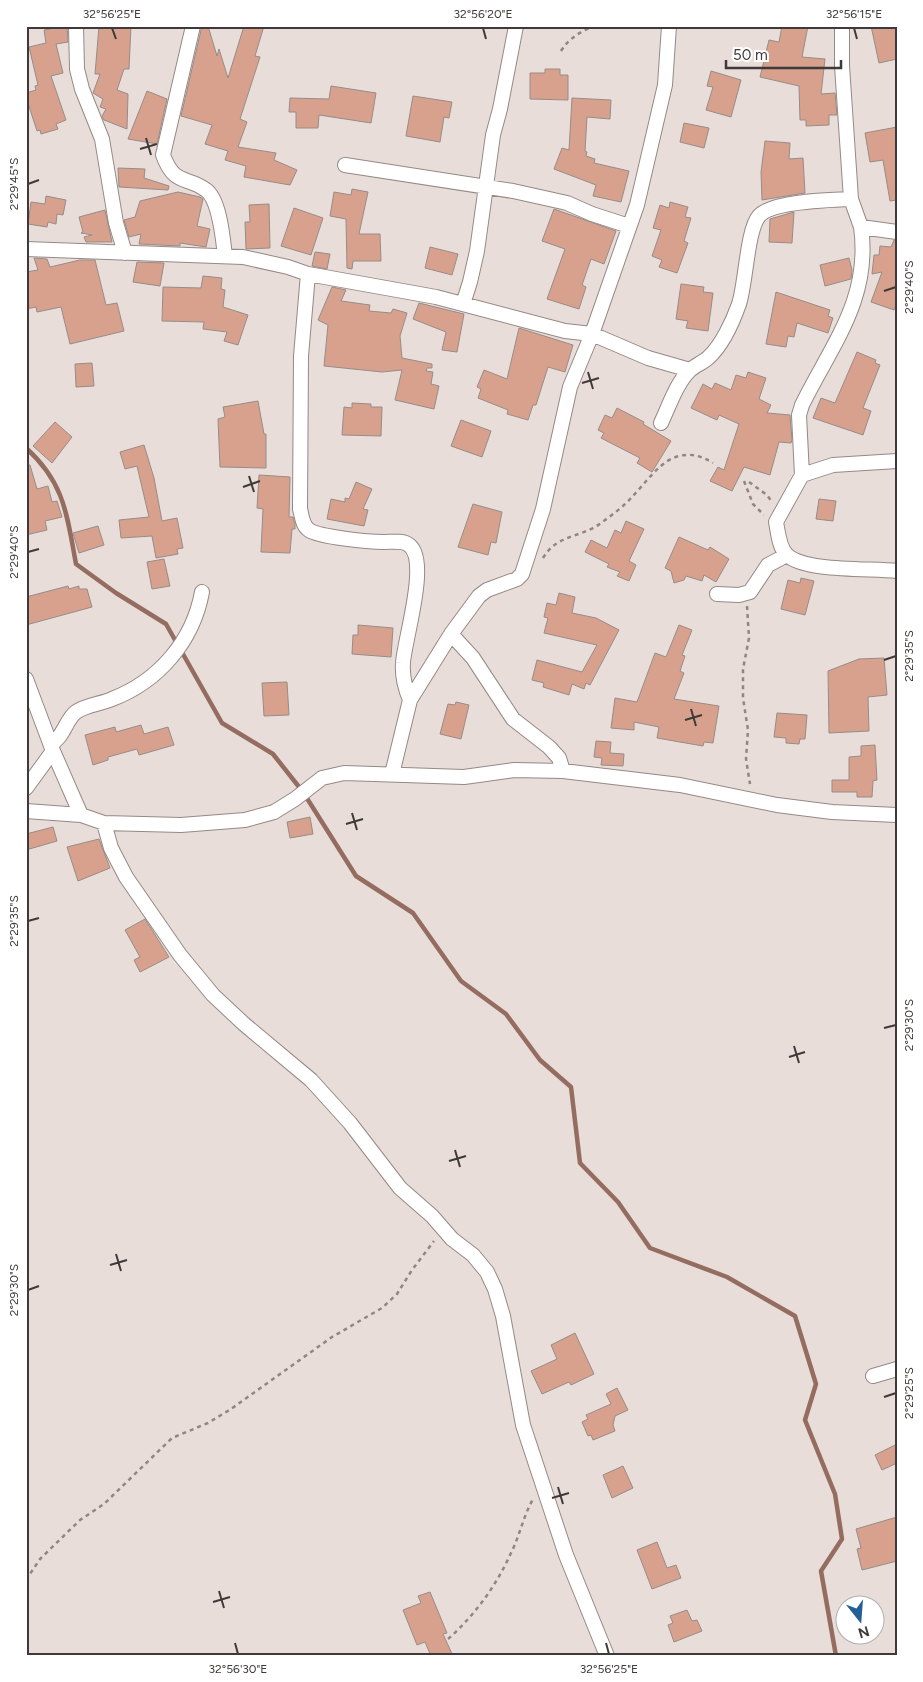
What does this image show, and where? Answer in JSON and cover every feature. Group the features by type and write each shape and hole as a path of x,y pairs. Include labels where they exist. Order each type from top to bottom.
{"street":[{"path":"76,26 77,69 82,89 102,139 116,223 124,253"},
{"path":"193,26 163,155 167,167 176,176 206,190 211,196 223,232 225,256"},
{"path":"462,304 474,266 493,135 516,26"},
{"path":"392,774 410,700 451,634 479,596 487,590 517,579 522,574 543,509 570,387 592,334 637,205 665,85 669,26"},
{"path":"842,26 842,66 851,199 861,226 863,240 860,277 854,305 809,390 799,415 802,475 776,522 782,549 787,555 796,560 817,566 897,571"},
{"path":"346,165 486,187 567,203 592,214 629,226"},
{"path":"661,423 690,370 710,357 724,335 739,304 753,228 759,216 767,210 785,205 851,199"},
{"path":"861,226 897,232"},
{"path":"26,248 242,257 288,266 308,274 462,304 565,330 592,334 648,358 690,370"},
{"path":"308,274 301,356 300,509 304,523 309,530 354,540 401,542 409,544 415,552 417,572 414,611 402,663 405,687 410,700"},
{"path":"802,475 833,464 897,460"},
{"path":"717,594 739,595 750,592 768,565 787,555"},
{"path":"26,788 75,712 124,694 141,684 161,668 180,648 193,626 202,592"},
{"path":"451,634 473,658 513,719 549,747 559,758 563,771"},
{"path":"26,678 52,748 81,815"},
{"path":"26,811 81,815 104,823 181,825 245,820 274,812 296,799 322,778 344,772 464,777 514,770 563,771 680,785 754,800 832,812 897,815"},
{"path":"104,823 111,848 126,877 180,955 213,995 324,1094 350,1123 400,1188 432,1216 443,1230 473,1255 487,1272 495,1289 509,1344 523,1425 566,1555 607,1656"},
{"path":"873,1376 897,1369"}],"path":[{"path":"561,50 566,43 580,32 594,26"},
{"path":"541,562 552,545 600,524 629,500 662,464 684,454 694,455 714,463"},
{"path":"744,481 752,504 765,516 776,522"},
{"path":"749,482 770,499 776,522"},
{"path":"750,592 747,608 749,638 743,669 743,698 748,730 747,768 754,800"},
{"path":"26,1580 40,1559 80,1520 104,1504 150,1457 172,1438 208,1423 231,1410 332,1337 382,1308 398,1294 412,1270 443,1230"},
{"path":"448,1639 478,1608 489,1593 511,1552 526,1511 542,1483"}],"building":[{"path":"67,26 68,42 56,44 63,73 51,76 66,120 56,124 58,129 41,134 40,130 37,131 26,97 26,93 36,90 35,86 38,85 29,47 46,43 44,30"},
{"path":"99,26 131,26 129,69 124,69 117,90 128,94 127,129 104,120 102,116 106,109 100,107 103,99 93,93 100,74 95,74"},
{"path":"202,26 208,26 217,56 219,49 228,78 244,26 264,26 255,56 260,57 240,119 247,122 238,147 276,153 274,160 297,170 290,185 244,177 246,166 225,160 228,151 205,144 212,125 181,116"},
{"path":"782,26 808,26 802,57 825,59 821,94 835,93 837,115 829,115 829,125 806,126 806,120 800,120 799,86 760,77 769,40 779,42"},
{"path":"871,26 897,26 897,59 879,63"},
{"path":"545,69 560,69 560,75 568,75 568,100 530,99 530,73 545,73"},
{"path":"711,71 741,80 731,117 706,110 713,87 707,86"},
{"path":"331,86 376,93 371,123 319,115 318,128 296,128 296,112 289,112 290,98 329,99"},
{"path":"147,91 167,99 157,144 128,139"},
{"path":"413,96 452,102 449,118 444,117 440,142 406,136"},
{"path":"572,98 611,100 610,119 587,117 585,151 587,152 586,156 595,159 594,163 629,171 621,202 593,196 596,185 554,169 562,148 569,150"},
{"path":"684,123 709,128 704,148 680,142"},
{"path":"897,127 897,200 890,201 883,160 870,162 865,133"},
{"path":"765,141 790,143 789,159 803,158 805,193 762,200 761,172"},
{"path":"118,168 145,169 144,178 169,186 168,190 119,187"},
{"path":"352,189 368,192 359,234 380,234 381,261 353,261 352,269 347,268 346,219 330,216 334,192 351,195"},
{"path":"178,192 203,199 197,226 210,229 206,247 180,243 180,246 139,244 141,234 129,237 124,220 135,217 140,201"},
{"path":"46,196 66,200 63,215 57,214 56,224 48,222 47,227 28,224 31,202 45,204"},
{"path":"670,202 688,207 685,217 691,218 684,241 688,243 677,273 659,267 662,260 652,256 661,230 653,228 660,205 669,208"},
{"path":"269,204 270,248 246,249 245,222 250,222 249,205"},
{"path":"294,208 323,218 311,255 281,246"},
{"path":"554,209 616,231 604,264 591,259 582,285 586,287 579,309 547,299 565,249 542,241"},
{"path":"105,210 112,242 86,242 84,237 92,235 81,233 83,232 79,217"},
{"path":"794,212 792,243 769,242 770,219"},
{"path":"894,240 897,241 897,303 894,310 871,302 882,272 872,274 874,255 879,255 880,246 891,247"},
{"path":"430,247 458,254 452,275 425,268"},
{"path":"315,252 330,254 327,269 312,266"},
{"path":"34,258 47,259 50,267 80,260 95,260 106,305 117,303 124,331 70,344 61,307 37,312 36,307 26,309 26,272 38,270"},
{"path":"849,258 852,270 851,279 825,286 820,265"},
{"path":"137,262 164,263 160,286 133,282"},
{"path":"203,276 222,278 221,289 225,290 223,307 248,315 238,345 224,341 227,332 203,329 204,322 162,321 163,287 201,288"},
{"path":"681,284 704,287 703,292 713,293 708,331 686,328 688,321 676,319"},
{"path":"332,287 346,290 341,301 370,305 369,311 391,313 393,309 407,313 400,336 402,358 432,364 432,368 427,368 426,371 433,372 431,384 439,386 434,409 395,400 402,370 382,372 324,366 328,325 318,320"},
{"path":"776,292 830,310 828,316 833,318 828,333 797,323 794,337 788,336 786,347 766,344"},
{"path":"419,303 464,314 457,352 442,350 446,332 413,319"},
{"path":"519,328 573,345 565,372 548,367 536,405 533,405 528,420 507,414 508,410 478,398 481,389 477,387 484,370 507,379"},
{"path":"857,352 876,360 875,363 880,365 863,408 871,411 863,435 813,418 821,398 835,403"},
{"path":"92,363 94,386 76,387 75,364"},
{"path":"748,372 766,378 759,399 771,405 767,413 790,415 792,440 791,443 779,442 770,475 744,467 732,491 710,481 718,467 724,470 739,424 719,415 717,420 691,408 703,384 712,389 715,383 731,390 736,375 746,378"},
{"path":"258,401 264,434 266,434 266,468 220,467 218,419 225,417 223,407"},
{"path":"352,403 371,404 371,407 382,407 381,436 342,435 344,407 352,408"},
{"path":"617,408 644,422 643,424 671,441 652,472 637,463 640,458 601,438 604,433 598,430 605,415 612,418"},
{"path":"461,420 491,431 482,457 451,446"},
{"path":"55,422 72,437 52,463 33,446"},
{"path":"144,445 154,478 162,521 177,518 183,548 177,549 178,554 156,558 152,536 121,538 119,520 149,517 137,466 125,469 120,452"},
{"path":"26,465 30,465 37,489 48,486 52,502 57,501 62,517 45,521 47,530 26,535"},
{"path":"259,475 290,477 289,517 293,517 295,529 292,529 290,553 261,552 263,509 257,508"},
{"path":"356,482 372,489 363,509 368,510 364,526 327,519 331,499 345,502 345,498 349,499"},
{"path":"819,499 836,501 833,521 816,519"},
{"path":"473,504 502,512 496,543 491,542 488,555 458,547"},
{"path":"626,521 644,529 629,561 636,565 629,581 617,576 620,572 607,567 609,564 585,552 591,540 607,548 615,530 621,533"},
{"path":"98,526 104,545 79,553 73,533"},
{"path":"679,537 708,550 710,547 729,559 716,582 704,575 702,581 686,576 684,580 674,583 671,571 665,568"},
{"path":"164,559 170,586 152,589 147,562"},
{"path":"801,578 814,581 805,615 781,609 788,580 800,583"},
{"path":"68,586 69,589 79,586 79,589 87,589 92,607 26,625 26,597"},
{"path":"559,593 575,597 572,613 596,618 619,630 590,685 586,683 584,689 572,684 569,695 543,687 544,683 532,680 537,660 582,672 597,645 544,633 548,618 544,617 547,603 556,605"},
{"path":"358,625 393,628 391,657 352,654 353,635 358,635"},
{"path":"679,625 692,630 682,655 685,656 680,671 684,673 674,699 719,706 713,743 704,742 703,746 657,738 659,727 634,722 634,730 611,728 615,698 637,702 655,653 666,657"},
{"path":"884,658 887,695 868,697 869,731 829,733 828,671 859,659"},
{"path":"287,682 289,715 264,716 262,683"},
{"path":"456,702 469,705 461,739 440,734 448,704 455,705"},
{"path":"777,713 807,715 805,739 800,739 799,744 786,743 786,738 774,737"},
{"path":"141,725 144,734 168,727 174,745 139,755 137,749 108,757 108,760 93,765 85,735 115,727 116,732"},
{"path":"596,741 611,742 610,753 624,754 623,766 601,765 602,758 594,757"},
{"path":"875,745 877,780 873,781 872,797 857,797 857,792 832,792 832,780 849,780 849,757 861,756 861,746"},
{"path":"310,817 313,834 290,838 287,822"},
{"path":"53,827 57,841 26,850 26,834"},
{"path":"99,839 110,868 78,881 67,847"},
{"path":"145,919 169,957 140,972 134,960 140,957 125,930"},
{"path":"575,1333 594,1374 571,1385 569,1382 542,1394 531,1371 557,1359 551,1345"},
{"path":"617,1388 628,1410 615,1416 613,1425 615,1431 593,1440 591,1435 588,1436 582,1422 588,1419 586,1415 611,1404 606,1394"},
{"path":"897,1444 897,1463 882,1470 875,1455"},
{"path":"623,1466 633,1488 612,1498 603,1475"},
{"path":"897,1517 897,1561 862,1570 857,1549 861,1548 856,1529"},
{"path":"657,1542 667,1568 676,1565 681,1578 652,1589 637,1550"},
{"path":"430,1592 447,1633 443,1634 453,1656 431,1656 425,1642 417,1645 403,1610 421,1603 418,1596"},
{"path":"687,1610 692,1621 697,1620 702,1631 674,1642 668,1625 673,1623 670,1616"}],"waterway":[{"path":"26,448 39,461 57,487 67,515 76,564 116,593 166,624 222,723 273,754 303,792 356,876 413,913 461,981 506,1014 540,1060 571,1087 580,1163 618,1202 650,1248 727,1277 795,1316 816,1384 805,1420 835,1494 842,1539 821,1571 836,1656"}]}
